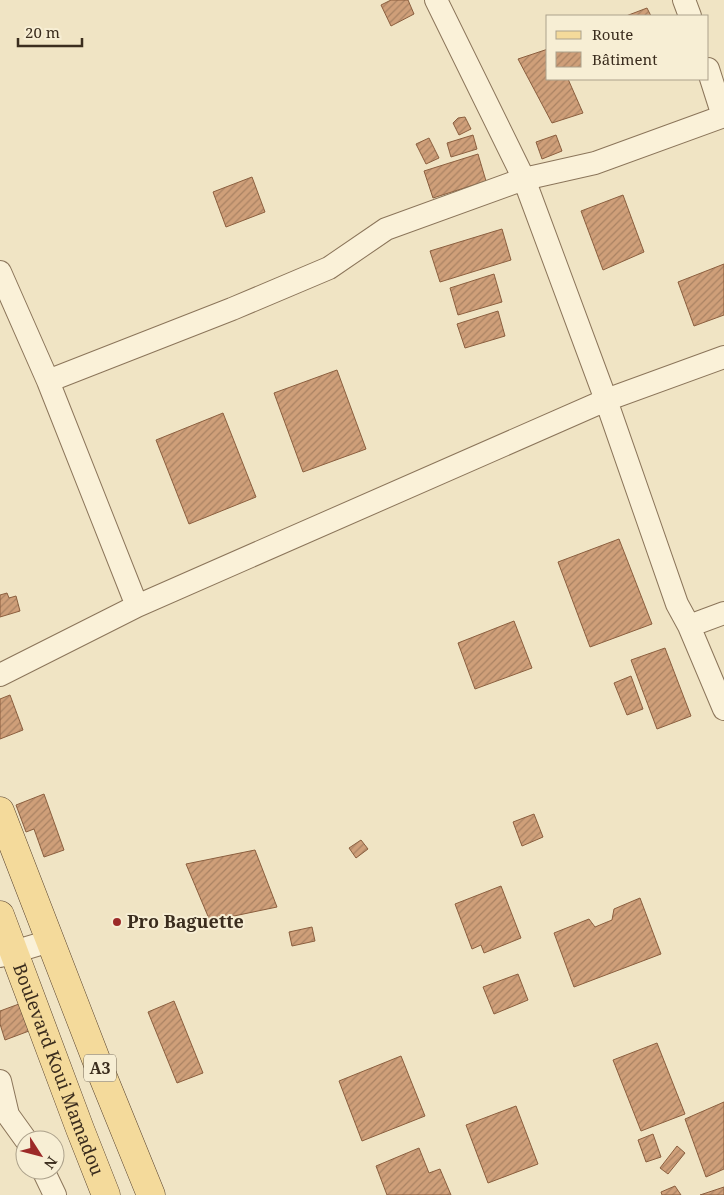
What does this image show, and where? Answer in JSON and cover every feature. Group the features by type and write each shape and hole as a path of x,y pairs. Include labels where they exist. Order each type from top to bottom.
{"main road":[{"name":"A3","path":"0,811 99,1067 151,1195"},
{"name":"Boulevard Koui Mamadou","path":"0,915 7,953 106,1195"}],"street":[{"path":"436,0 524,179 606,400 677,604 689,626 724,709"},
{"path":"684,0 690,15"},
{"path":"48,381 232,309 329,268 386,229 524,179 595,163 723,116 709,72"},
{"path":"0,272 48,381 137,606"},
{"path":"0,675 137,606 606,400 724,358"},
{"path":"689,626 724,612"},
{"path":"7,953 50,941"},
{"path":"0,1081 8,1115 19,1130"},
{"path":"48,1180 55,1195"}],"building":[{"path":"391,0 408,0 414,14 391,26 381,5"},
{"path":"647,8 650,15 629,15"},
{"path":"546,50 546,80 568,80 583,113 552,123 518,59"},
{"path":"465,117 471,129 459,135 453,123 458,118"},
{"path":"473,135 477,149 451,157 447,143"},
{"path":"556,135 562,151 542,159 536,142"},
{"path":"429,138 439,158 426,164 416,144"},
{"path":"478,154 486,181 433,198 424,171"},
{"path":"252,177 265,212 226,227 213,192"},
{"path":"623,195 644,252 603,270 581,211"},
{"path":"502,229 511,260 440,282 430,251"},
{"path":"724,264 724,315 694,326 678,282"},
{"path":"494,274 502,302 458,315 450,288"},
{"path":"498,311 505,336 465,348 457,324"},
{"path":"337,370 366,449 303,472 274,393"},
{"path":"223,413 256,497 189,524 156,440"},
{"path":"619,539 652,624 590,647 558,562"},
{"path":"7,593 9,598 16,596 20,611 0,617 0,595"},
{"path":"514,621 532,668 475,689 458,643"},
{"path":"665,648 691,716 657,729 631,660"},
{"path":"631,676 643,709 627,715 614,683"},
{"path":"10,695 23,730 0,739 0,699"},
{"path":"44,794 64,850 44,857 34,829 26,832 16,805"},
{"path":"534,814 543,837 522,846 513,822"},
{"path":"361,840 368,849 356,858 349,848"},
{"path":"255,850 277,907 210,921 186,864"},
{"path":"501,886 521,938 484,953 481,945 472,949 455,904"},
{"path":"640,898 661,954 574,987 554,933 589,919 595,927 612,920 614,909"},
{"path":"312,927 315,941 292,946 289,932"},
{"path":"518,974 528,1000 494,1014 483,987"},
{"path":"174,1001 203,1073 177,1083 148,1012"},
{"path":"19,1004 29,1031 5,1040 0,1024 0,1011"},
{"path":"657,1043 685,1114 641,1131 613,1060"},
{"path":"401,1056 425,1116 362,1141 339,1081"},
{"path":"724,1102 724,1169 706,1177 685,1119"},
{"path":"516,1106 538,1164 488,1183 466,1125"},
{"path":"653,1134 661,1157 646,1162 638,1140"},
{"path":"677,1146 685,1153 668,1174 660,1168"},
{"path":"419,1148 429,1173 440,1169 451,1195 387,1195 376,1166"},
{"path":"675,1186 681,1195 662,1195 661,1192"},
{"path":"724,1187 724,1195 700,1195"}],"place":[{"name":"Pro Baguette","path":"117,922"}]}
